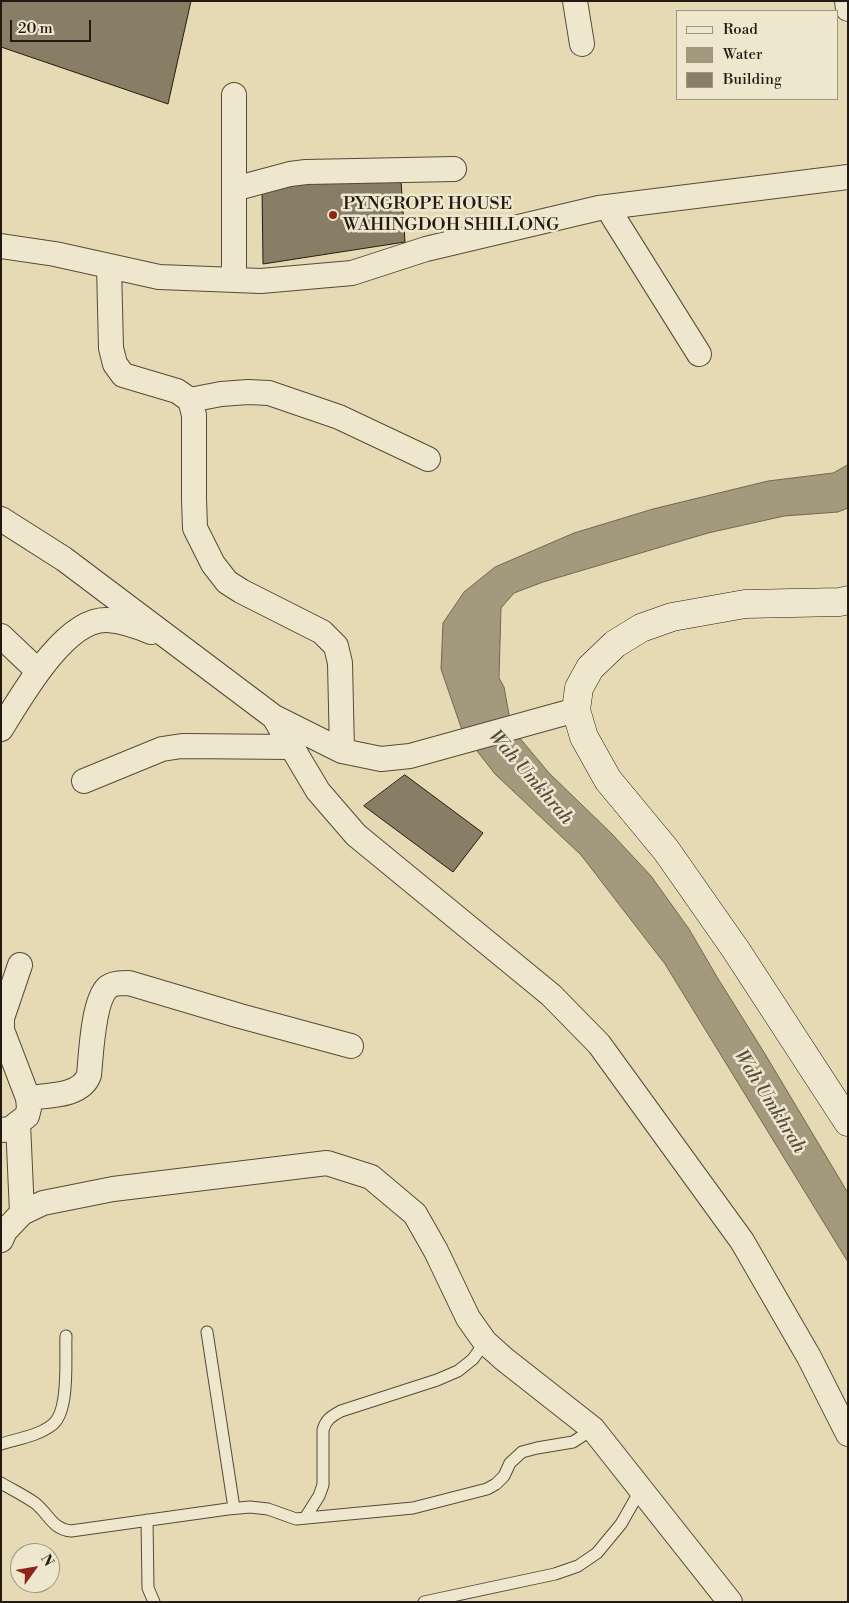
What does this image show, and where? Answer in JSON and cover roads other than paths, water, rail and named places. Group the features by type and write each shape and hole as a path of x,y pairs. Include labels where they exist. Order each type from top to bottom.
{"street":[{"path":"575,1 582,44"},
{"path":"846,1 848,10"},
{"path":"234,95 234,280"},
{"path":"234,189 290,174 306,172 454,169"},
{"path":"1,246 54,254 159,277 261,281 352,273 426,249 607,207 848,177"},
{"path":"607,207 699,354"},
{"path":"109,266 111,348 116,364 123,375 177,391 190,400 194,415 195,528 214,564 227,582 322,632 336,646 340,663 342,751"},
{"path":"190,400 221,394 268,393 339,417 428,459"},
{"path":"1,519 64,559 274,717 342,751 381,759 410,756 576,710"},
{"path":"848,600 840,602 745,604 672,617 641,628 614,644 590,668 579,688 576,710 584,738 608,780 666,850 736,950 848,1122"},
{"path":"1,729 38,671 72,633 88,624 105,620 131,624 175,643"},
{"path":"1,636 38,671"},
{"path":"274,717 318,791 356,835 551,994 599,1044 742,1241 809,1356 848,1434"},
{"path":"84,781 162,749 182,746 292,747"},
{"path":"20,965 2,1018 2,1030 28,1098 29,1108 27,1116 10,1126 22,1213"},
{"path":"28,1098 71,1092 86,1082 89,1076 99,1002 107,988 117,983 129,982 240,1016 351,1046"},
{"path":"1,1240 5,1231 22,1213 43,1203 114,1189 327,1163 372,1176 415,1214 436,1251 468,1318 485,1342 593,1428 730,1602"}],"lane":[{"path":"207,1332 234,1508"},
{"path":"1,1444 39,1432 53,1425 62,1411 66,1336"},
{"path":"305,1518 319,1496 323,1484 323,1430 329,1418 341,1411 437,1380 458,1371 473,1359 485,1342"},
{"path":"1,1483 36,1504 62,1530 71,1531 250,1507 268,1509 296,1519 413,1508 487,1489 504,1476 510,1463 522,1452 573,1442 593,1428"},
{"path":"424,1602 555,1574 578,1566 597,1553 621,1524 641,1488"},
{"path":"147,1520 148,1588 154,1602"}],"water":[{"name":"Wah Umkhrah","path":"848,465 848,508 838,512 784,516 708,533 543,582 514,593 501,608 499,678 504,687 510,720 518,736 549,773 611,833 651,876 689,929 765,1054 848,1193 848,1262 665,964 581,855 495,774 463,733 441,669 443,623 464,592 495,567 574,533 653,509 768,481 833,473"}],"place":[{"name":"PYNGROPE HOUSE WAHINGDOH SHILLONG","path":"333,215"}]}
